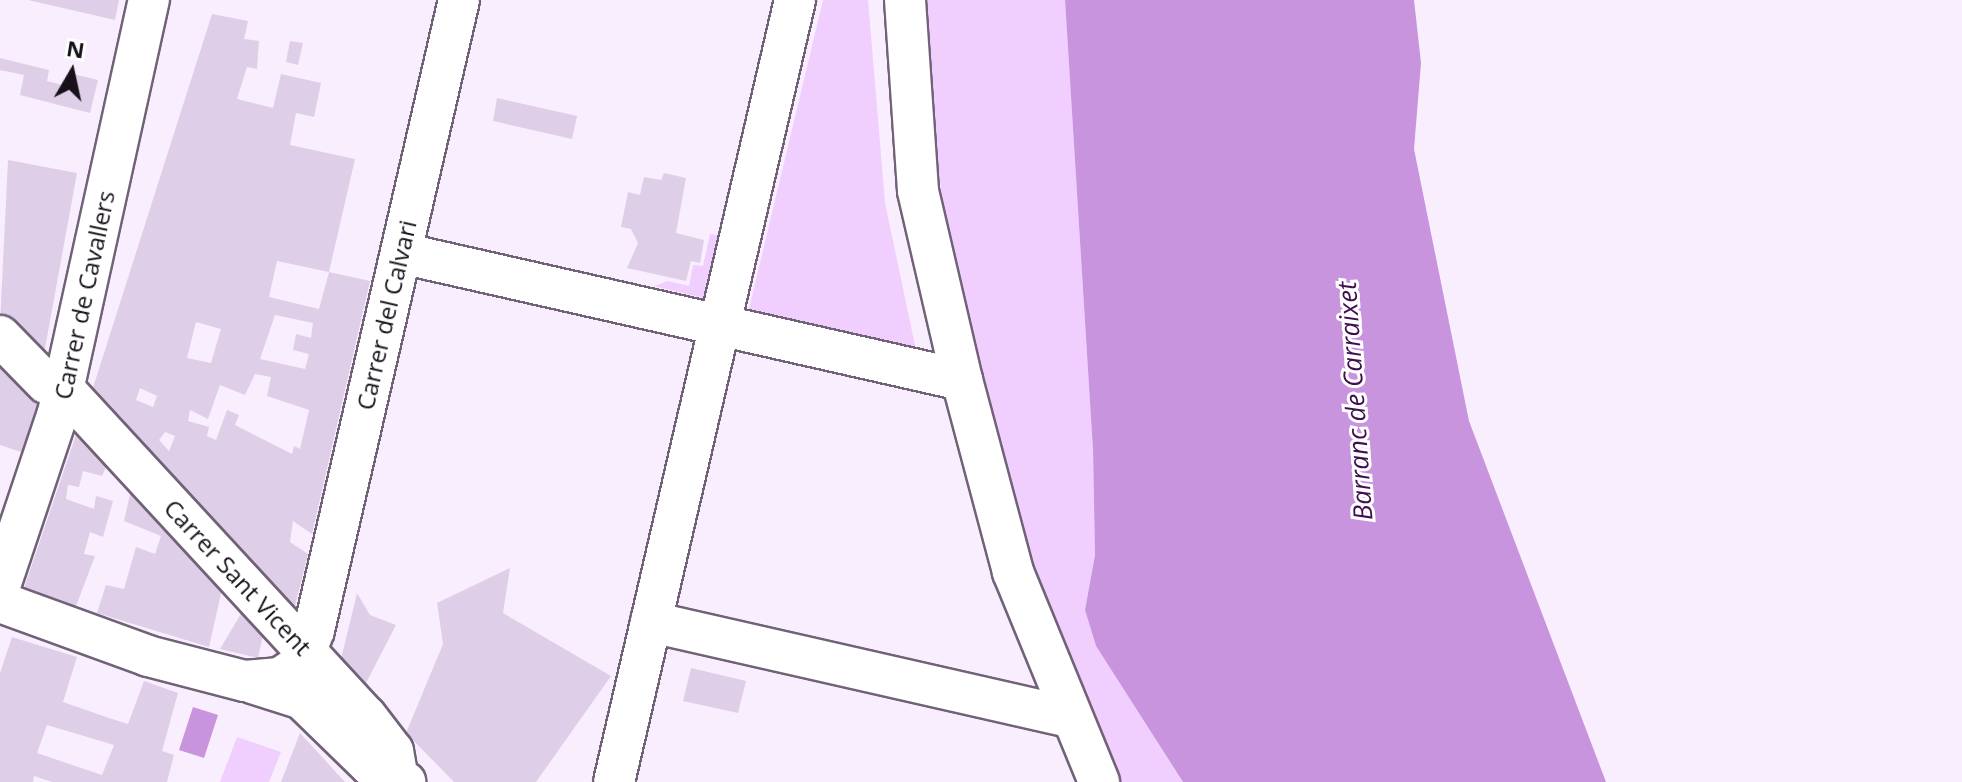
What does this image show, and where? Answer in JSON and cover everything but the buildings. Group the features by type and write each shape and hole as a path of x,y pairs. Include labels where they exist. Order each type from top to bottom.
{"street":[{"name":"Carrer de Cavallers","path":"0,586 54,386 149,0"},
{"name":"Carrer del Calvari","path":"310,641 459,0"},
{"path":"614,782 722,328 795,0"},
{"path":"905,0 918,191 962,380 1013,572 1068,717 1099,782"},
{"path":"401,253 962,380"},
{"name":"Carrer Sant Vicent","path":"0,336 310,641 393,751 401,778"},
{"name":"Carrer Sant Vicent","path":"0,602 148,656 302,699 371,766 401,778"},
{"path":"651,622 1068,717"},
{"path":"245,681 290,674 310,641"}],"shaded area":[{"path":"823,0 868,0 885,203 916,350 749,309"},
{"path":"925,0 1065,0 1093,450 1095,555 1085,610 1096,646 1183,782 1117,782 1018,529 949,245 930,111"},
{"path":"710,234 718,235 703,298 654,286 668,281 689,286 693,265 703,266"},
{"path":"237,737 281,752 269,782 220,782"}],"water":[{"name":"Barranc de Carraixet","path":"1065,0 1414,0 1421,63 1414,149 1469,421 1606,782 1183,782 1096,646 1085,610 1095,555 1093,450"},
{"path":"193,707 218,715 204,758 179,750"}]}
